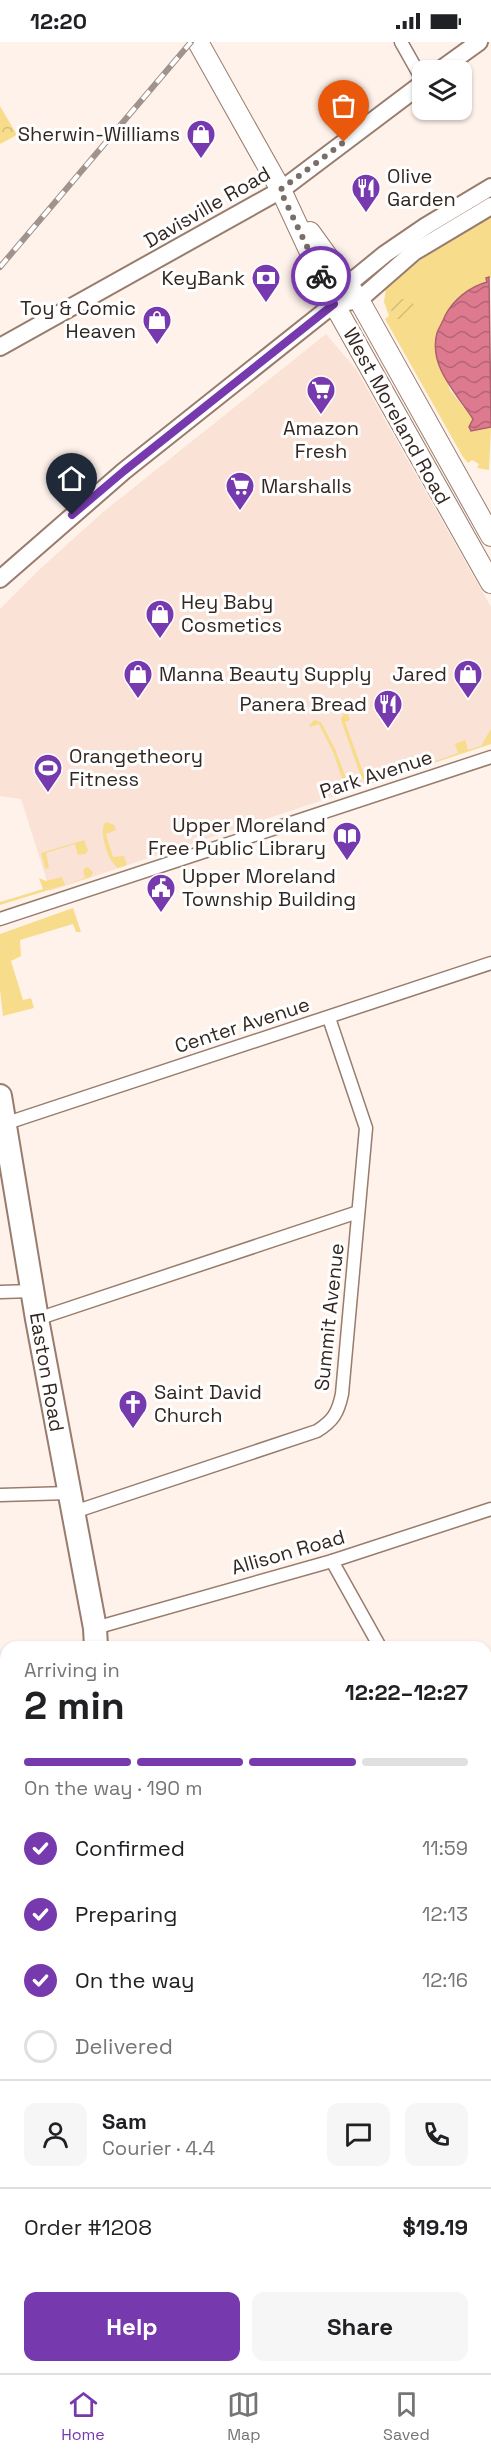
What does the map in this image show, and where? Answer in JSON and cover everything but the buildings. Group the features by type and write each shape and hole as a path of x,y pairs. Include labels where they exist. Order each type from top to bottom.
{"highway":[{"name":"Easton Road","path":"0,1096 2,1124 95,1637"}],"main road":[{"path":"198,42 280,190"},
{"path":"454,60 479,42"},
{"name":"Davisville Road","path":"0,347 280,190 412,90"},
{"path":"353,292 426,226 491,188"},
{"name":"West Moreland Road","path":"280,190 353,292 491,536"},
{"name":"West Moreland Road","path":"280,190 334,304 491,583"},
{"path":"0,579 124,471 334,304 491,206"}],"street":[{"path":"401,42 412,62"},
{"name":"Park Avenue","path":"0,919 491,757"},
{"name":"Center Avenue","path":"2,1124 491,963"},
{"name":"Summit Avenue","path":"0,1495 71,1502 306,1435 333,1421 342,1394 366,1128 329,1018"},
{"path":"37,1319 358,1212"},
{"path":"0,1292 33,1291"},
{"name":"Allison Road","path":"95,1637 491,1509"},
{"path":"332,1561 377,1641"}],"shaded area":[{"path":"326,334 356,369 491,607 491,744 50,891 21,799 0,796 0,609 102,513"}],"green space":[{"path":"0,106 17,135 0,144"},
{"path":"491,216 491,278 489,277 487,282 456,299 438,330 435,348 450,390 473,419 469,427 471,431 491,427 489,470 477,468 479,464 472,460 468,463 463,457 385,319 389,316 384,302 386,288 430,252"},
{"path":"394,299 410,301 417,309 409,319 395,319 389,305"},
{"path":"346,709 350,720 345,722 364,775 372,773 374,782 414,768 412,756 415,756 419,767 458,753 455,744 465,740 468,750 481,746 491,729 491,744 372,783 363,779 360,774 342,723 341,719"},
{"path":"314,720 321,722 335,749 349,786 348,792 337,795 334,784 343,781 333,752 319,724 309,726"},
{"path":"107,822 114,825 116,830 106,834 113,857 124,856 127,865 118,868 108,854 103,835 104,824"},
{"path":"84,840 88,851 85,854 78,855 75,844 46,853 49,868 45,869 41,853"},
{"path":"87,867 93,872 91,877 65,885 85,878 83,870"},
{"path":"62,877 65,885 0,905 0,902 43,889 39,878 46,881"},
{"path":"73,908 81,932 76,932 73,924 20,940 21,956 11,961 23,1000 31,998 34,1008 3,1016 0,990 0,934"}],"water":[{"path":"489,277 491,427 471,431 469,427 473,419 452,390 440,368 435,345 438,331 452,305 468,291 487,282 486,278"}],"railway":[{"path":"0,267 191,42"}],"way so far":[{"path":"321,276 280,190 344,142"}],"place":[{"name":"Sherwin-Williams","path":"201,160"},
{"name":"Olive Garden","path":"366,214"},
{"name":"KeyBank","path":"266,304"},
{"name":"Toy & Comic Heaven","path":"157,346"},
{"name":"Amazon Fresh","path":"321,416"},
{"name":"Marshalls","path":"240,512"},
{"name":"Hey Baby Cosmetics","path":"160,640"},
{"name":"Manna Beauty Supply","path":"138,700"},
{"name":"Jared","path":"468,700"},
{"name":"Panera Bread","path":"388,730"},
{"name":"Orangetheory Fitness","path":"48,794"},
{"name":"Upper Moreland Free Public Library","path":"347,862"},
{"name":"Upper Moreland Township Building","path":"161,914"},
{"name":"Saint David Church","path":"133,1430"}],"route":[{"path":"72,515 334,304 321,276"}]}
